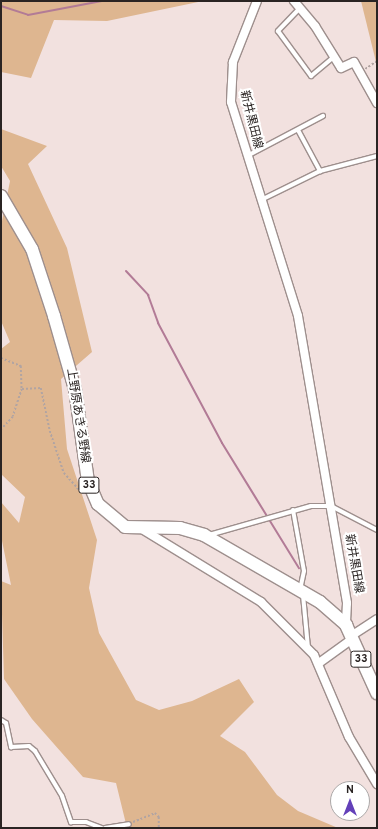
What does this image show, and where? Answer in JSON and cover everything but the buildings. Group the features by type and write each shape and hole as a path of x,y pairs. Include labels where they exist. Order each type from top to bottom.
{"main road":[{"name":"上野原あきる野線","path":"1,196 32,248 66,354 93,495 116,523 142,529 180,528 206,536 331,609 350,633 377,693"}],"street":[{"name":"新井黒田線","path":"257,1 233,62 230,81 232,109 298,316 347,603 350,633"},
{"path":"294,1 341,68 354,62 377,103"},
{"path":"142,529 261,602 308,648 319,664 349,737 377,784"},
{"path":"319,664 350,633 377,619"}],"lane":[{"path":"300,8 278,31 311,76 334,57"},
{"path":"247,157 323,116"},
{"path":"298,130 320,171"},
{"path":"261,200 320,171 377,156"},
{"path":"206,536 262,518 293,510 331,506 377,530"},
{"path":"293,510 304,571 302,591 308,648"},
{"path":"1,720 6,723 11,748 29,746 35,751 62,796 71,822 86,822 102,828"},
{"path":"105,828 128,824"}],"path":[{"path":"360,73 377,61"},
{"path":"1,358 21,366 22,389 13,417 1,430"},
{"path":"22,389 41,388 50,431 64,473 84,495"},
{"path":"128,824 155,814 159,817 159,828"},
{"path":"234,828 286,828"}],"shaded area":[{"path":"1,1 203,1 107,21 54,20 31,78 1,72"},
{"path":"361,1 377,1 377,66"},
{"path":"1,129 47,146 28,164 67,248 92,352 61,379 67,449 97,540 89,588 99,633 136,700 159,710 192,701 239,679 254,702 220,736 245,752 277,795 298,811 338,828 127,828 116,783 83,777 32,719 4,679 1,581 11,585 1,536 1,502 19,523 25,497 1,474 1,349 10,342 1,321 1,226 10,181 1,166"}],"waterway":[{"path":"1,6 28,15 102,1"},
{"path":"126,271 148,295 158,323 222,443 299,568"}]}
